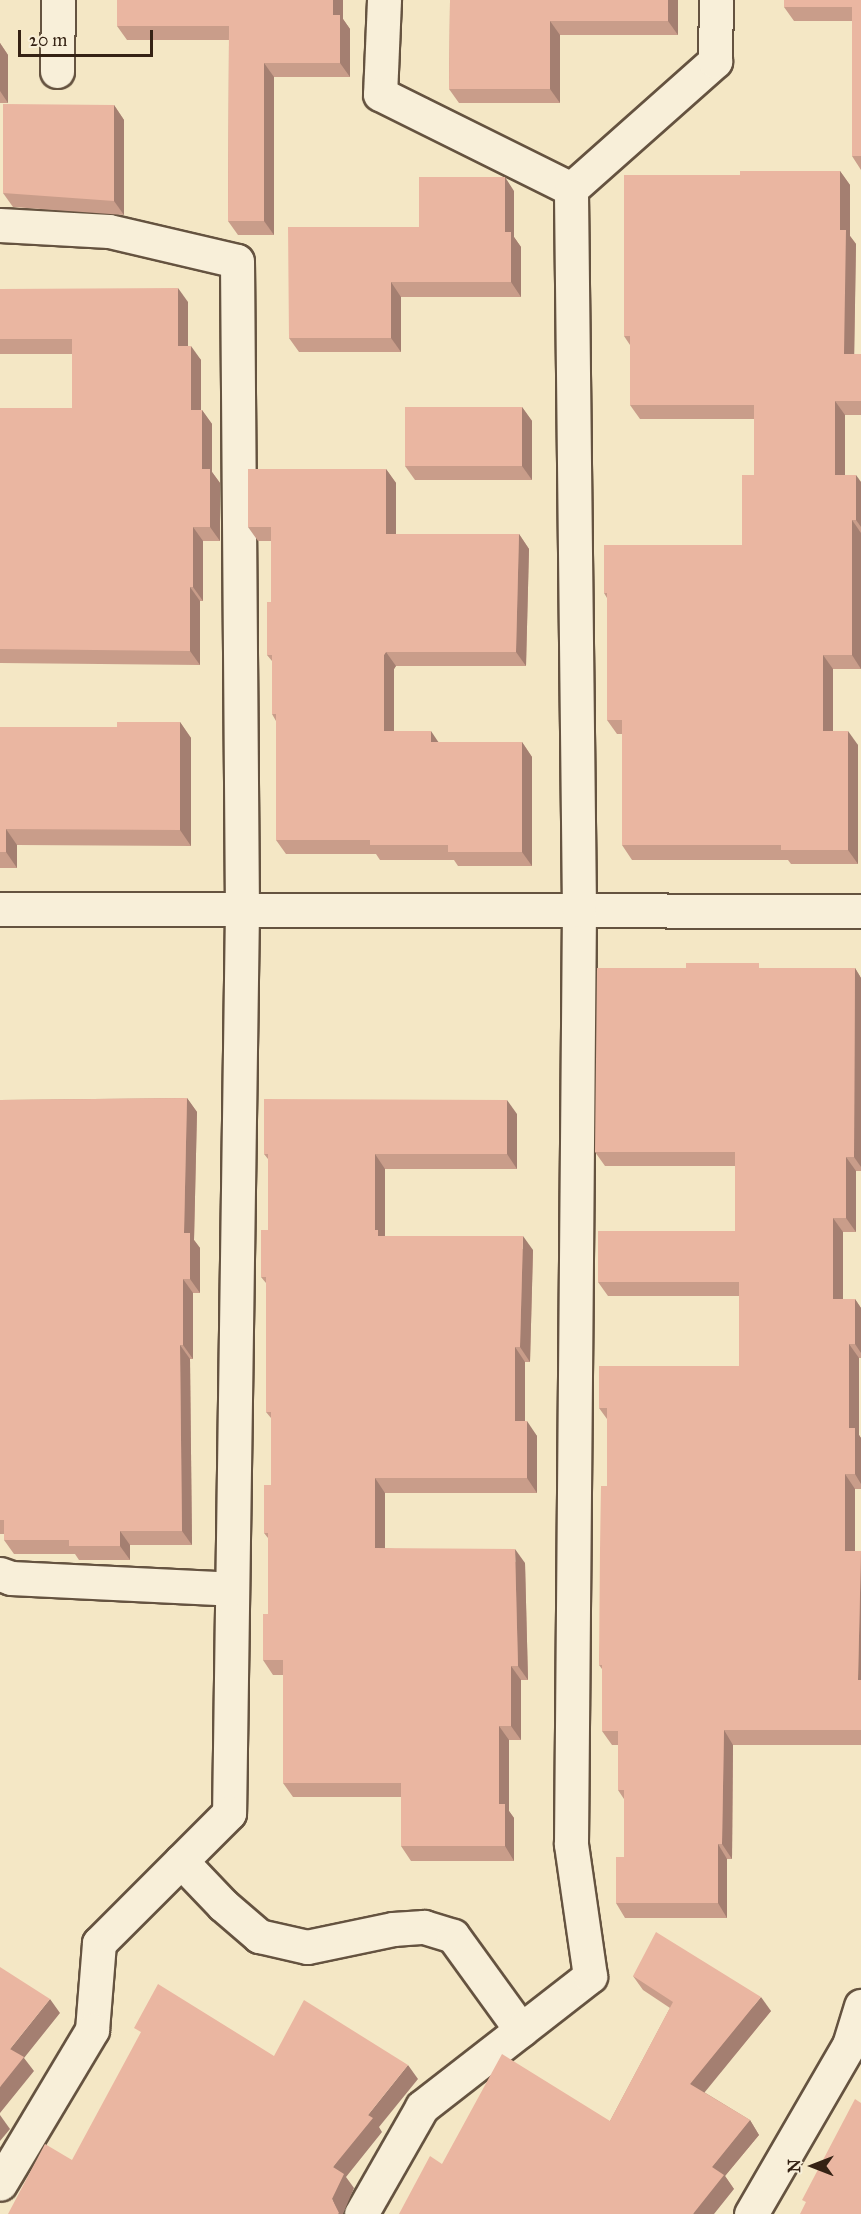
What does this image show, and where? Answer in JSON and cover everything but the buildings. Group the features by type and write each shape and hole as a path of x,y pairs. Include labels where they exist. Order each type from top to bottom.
{"street":[{"path":"57,71 58,0"},
{"path":"384,0 380,94 571,189"},
{"path":"361,2214 422,2107 590,1976 571,1844 579,910 571,189 715,61 716,0"},
{"path":"0,225 109,231 237,261 242,910 229,1813 99,1943 92,2030 0,2184"},
{"path":"0,909 861,911"},
{"path":"0,1574 11,1578 232,1589"},
{"path":"181,1861 223,1905 259,1936 307,1947 393,1929 424,1927 453,1936 521,2030"},
{"path":"751,2214 849,2045 861,2006"}]}
